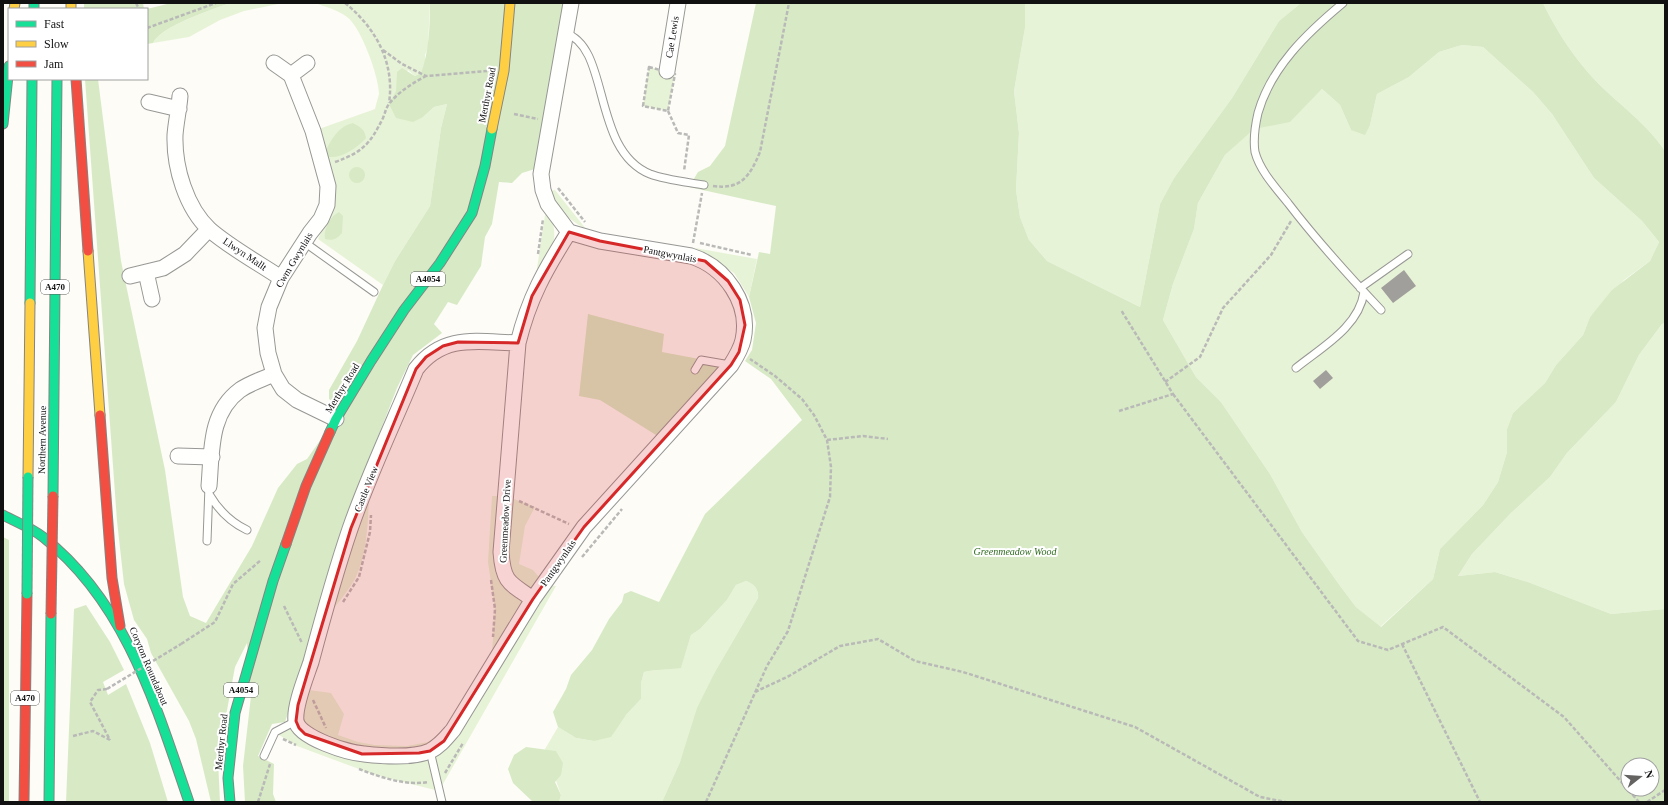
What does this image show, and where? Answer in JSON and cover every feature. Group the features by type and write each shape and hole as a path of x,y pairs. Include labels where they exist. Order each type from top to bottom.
{"main road":[{"name":"Merthyr Road","path":"230,802 228,778 230,744 235,713 246,668 273,581 306,486 336,419 404,310 440,263 472,213 484,166 504,71 510,3"},
{"path":"3,124 8,76"},
{"name":"Northern Avenue","path":"24,802 32,80"},
{"name":"Northern Avenue","path":"49,802 57,80"},
{"path":"76,80 112,578 120,626"},
{"name":"Coryton Roundabout","path":"3,515 39,534 66,557 98,593 120,626 136,658 189,802"}],"street":[{"path":"569,232 555,214 546,197 543,190 541,174 571,3"},
{"name":"Cae Lewis","path":"667,71 678,3"},
{"path":"274,64 291,75 307,63"},
{"name":"Cwm Gwynlais","path":"291,75 313,132 324,166 328,186 327,205 321,219 281,278 269,307 265,328 268,352 274,374 283,389 297,400 336,419"},
{"name":"Llwyn Mallt","path":"149,102 180,102 175,136 178,166 186,192 196,214 210,229 281,278"},
{"path":"130,276 163,268 185,254 210,229"},
{"name":"Pantgwynlais","path":"533,599 581,530 731,365 739,352 745,325 740,300 728,281 715,268 705,261 691,256 600,241 569,232"},
{"name":"Greenmeadow Drive","path":"533,599 511,585 502,571 501,552 518,343 532,296 542,275 569,232"},
{"path":"146,272 152,299"},
{"name":"Castle View","path":"296,721 298,705 322,618 351,528 416,369 426,357 443,346 458,342 518,343"},
{"path":"209,490 213,440 219,413 240,390 274,374"},
{"path":"178,456 212,457"},
{"path":"296,721 299,728 305,734 334,746 362,754 388,756 430,751 444,741 453,730 533,599"}],"lane":[{"path":"1343,3 1317,26 1278,68 1263,95 1254,128 1254,144 1260,164 1270,181 1337,264 1381,310"},
{"path":"565,33 575,36 584,47 596,74 611,130 621,148 636,165 650,174 704,185"},
{"path":"304,242 374,292"},
{"path":"1296,368 1350,324 1361,307 1362,290 1408,254"},
{"path":"695,370 701,360 731,365"},
{"path":"209,490 216,506 229,519 247,530"},
{"path":"207,541 209,490"},
{"path":"264,756 276,732 296,721"},
{"path":"430,751 442,802"}],"path":[{"path":"148,28 216,3"},
{"path":"345,3 358,13 373,30 383,50 390,75 389,104"},
{"path":"691,256 704,185 722,188 738,184 751,173 760,152 789,3"},
{"path":"383,50 402,64 426,76"},
{"path":"668,111 643,106 649,67 675,74 668,111 678,133 689,136 682,181"},
{"path":"324,166 355,154 365,146 374,134 389,104 403,90 426,76 460,72 504,71"},
{"path":"496,110 550,121"},
{"path":"557,186 585,223"},
{"path":"537,258 546,197"},
{"path":"1166,382 1200,357 1223,308 1271,255 1295,213"},
{"path":"693,242 752,255"},
{"path":"1121,310 1173,394 1358,641 1388,650 1443,627 1564,717 1639,802"},
{"path":"706,802 767,666 788,631 830,497 831,467 827,440 814,415 802,398 775,376 739,352"},
{"path":"1119,411 1173,394"},
{"path":"827,440 864,436 888,439"},
{"path":"506,496 535,507 581,530"},
{"path":"341,606 359,577 370,532 371,512"},
{"path":"73,736 93,731 110,740 90,702 98,690 107,689 215,622 233,584 266,555"},
{"path":"282,601 311,661"},
{"path":"755,692 789,676 840,646 878,639 915,661 962,672 1135,727 1260,797 1286,802"},
{"path":"1402,644 1480,802"},
{"path":"305,681 334,746"},
{"path":"258,802 272,759"},
{"path":"1647,802 1665,790"}],"highlighted area":[{"path":"569,232 600,241 705,261 728,281 740,300 745,325 739,352 731,365 584,527 533,599 444,741 430,751 419,753 362,754 305,734 299,728 296,721 298,705 351,528 416,369 426,357 443,346 458,342 518,343 532,296"}],"green space":[{"path":"84,3 143,3 144,8 84,8"},
{"path":"171,3 230,3 187,19 166,31 153,43 148,44 148,9"},
{"path":"230,3 283,3 244,11 220,20 189,37 153,43 166,31 187,19"},
{"path":"315,3 430,3 428,47 425,55 425,64 421,73 415,76 408,70 389,104 423,117 434,107 447,104 441,128 430,206 395,261 383,285 318,239 335,204 335,181 319,129 375,109 379,94 373,65 363,41 352,22 340,12"},
{"path":"430,3 564,3 535,169 522,173 512,183 499,182 492,224 485,237 481,266 457,305 448,302 434,324 442,333 413,355 397,388 340,534 298,684 285,722 272,724 258,756 274,764 273,794 276,802 245,802 243,766 251,696 247,643 235,667 218,759 220,802 211,802 196,739 189,721 151,653 147,639 134,620 124,584 117,521 85,80 98,80 121,261 165,470 183,597 190,616 206,623 252,546 278,488 297,464 307,459 343,408 329,399 329,390 357,341 395,261 430,206 441,128 447,104 434,107 423,117 413,122 396,118 389,104 396,91 397,72 402,68 415,76 421,73 424,65 429,30"},
{"name":"Greenmeadow Wood","path":"756,3 1025,3 1025,28 1014,91 1019,133 1016,190 1020,217 1029,240 1047,261 1140,307 1160,204 1174,178 1232,98 1279,21 1301,3 1543,3 1562,38 1586,70 1605,90 1647,128 1665,151 1665,323 1662,324 1639,355 1616,402 1567,453 1550,477 1510,514 1472,554 1458,576 1495,572 1528,582 1611,614 1665,609 1665,802 662,802 680,762 697,708 716,670 758,598 758,592 754,585 746,581 736,585 727,600 700,629 691,635 681,668 644,672 641,683 641,699 626,715 611,737 594,741 576,738 558,727 553,712 566,689 571,675 592,650 609,619 622,602 624,594 631,591 659,602 705,514 802,420 771,379 745,361 752,350 756,323 749,297 759,252 770,254 776,206 689,187 698,172 710,166 725,146","holes":["1462,45 1483,47 1533,92 1552,114 1594,178 1642,221 1659,242 1650,261 1612,290 1590,317 1583,335 1556,365 1545,383 1513,413 1507,429 1507,452 1498,482 1483,505 1440,549 1433,579 1381,627 1356,607 1338,583 1302,532 1270,474 1221,402 1196,377 1163,320 1173,284 1194,229 1198,203 1225,155 1254,129 1290,122 1322,89 1340,105 1351,130 1365,135 1370,125 1377,94 1409,77 1439,52"]},
{"path":"1025,3 1301,3 1279,21 1232,98 1174,178 1160,204 1140,307 1047,261 1029,240 1020,217 1016,190 1019,133 1014,91 1025,28"},
{"path":"1543,3 1665,3 1665,151 1647,128 1605,90 1586,70 1562,38"},
{"path":"1462,45 1483,47 1533,92 1552,114 1594,178 1642,221 1659,242 1650,261 1624,280 1590,317 1583,335 1556,365 1545,383 1513,413 1507,429 1507,452 1498,482 1483,505 1440,549 1433,579 1380,627 1356,607 1338,583 1302,532 1270,474 1221,402 1196,377 1163,320 1173,284 1194,229 1198,203 1225,155 1254,128 1290,121 1322,89 1340,105 1351,130 1370,125 1377,94 1409,77 1439,52"},
{"path":"649,67 675,74 668,111 643,106"},
{"path":"353,123 363,130 366,138 349,152 339,156 329,157 326,150 333,137 344,127"},
{"path":"357,167 364,172 365,175 360,182 357,183 350,178 349,175 354,168"},
{"path":"555,190 586,229 574,222 560,209 551,191"},
{"path":"339,212 343,216 342,233 335,239 325,239 325,232 328,224"},
{"path":"545,215 551,216 554,241 549,254 536,275"},
{"path":"695,248 757,259 749,297 734,273"},
{"path":"588,314 664,334 662,352 731,365 664,440 600,400 579,396"},
{"path":"1665,323 1665,609 1611,614 1528,582 1495,572 1458,576 1472,554 1510,514 1550,477 1567,453 1616,402 1639,355 1662,324"},
{"path":"492,496 506,496 535,507 525,526 519,564 533,570 546,585 556,586 439,791 375,775 297,746 279,735 298,705 305,681 309,690 331,693 344,714 338,735 358,742 375,745 407,746 428,742 443,731 492,653 495,609 488,562"},
{"path":"369,497 366,539 359,570 352,584 326,619"},
{"path":"3,537 9,540 9,802 3,802"},
{"path":"746,581 755,587 758,592 758,598 716,670 680,762 662,802 559,802 561,795 545,749 558,727 576,738 594,741 626,715 641,699 641,683 644,672 681,667 691,635 700,629 727,600 736,585"},
{"path":"86,605 110,642 124,670 103,682 108,695 126,684 150,743 168,802 66,802 74,609"},
{"path":"526,747 556,751 563,763 561,775 555,782 561,795 559,802 533,802 513,783 508,769 514,755"}],"building":[{"path":"1404,270 1416,286 1393,303 1381,288"},
{"path":"1326,370 1333,378 1320,389 1313,381"}],"traffic: fast":[{"path":"34,3 34,8"},
{"path":"3,124 8,76"},
{"path":"30,303 32,80"},
{"path":"53,496 57,80"},
{"path":"330,432 336,419 371,361 404,310 440,263 472,213 485,166 492,129"},
{"path":"27,594 28,477"},
{"path":"3,515 39,534 72,563 96,592 117,624 135,658 150,693 189,802"},
{"path":"230,802 228,778 235,713 273,581 286,544"},
{"path":"49,802 51,614"}],"traffic: slow":[{"path":"14,8 15,3"},
{"path":"71,3 71,8"},
{"path":"492,129 504,71 510,3"},
{"path":"88,251 100,415"},
{"path":"28,477 30,303"}],"traffic: jam":[{"path":"76,80 88,251"},
{"path":"100,415 112,578 120,626"},
{"path":"286,544 306,486 330,432"},
{"path":"51,614 53,496"},
{"path":"24,802 27,594"}]}
